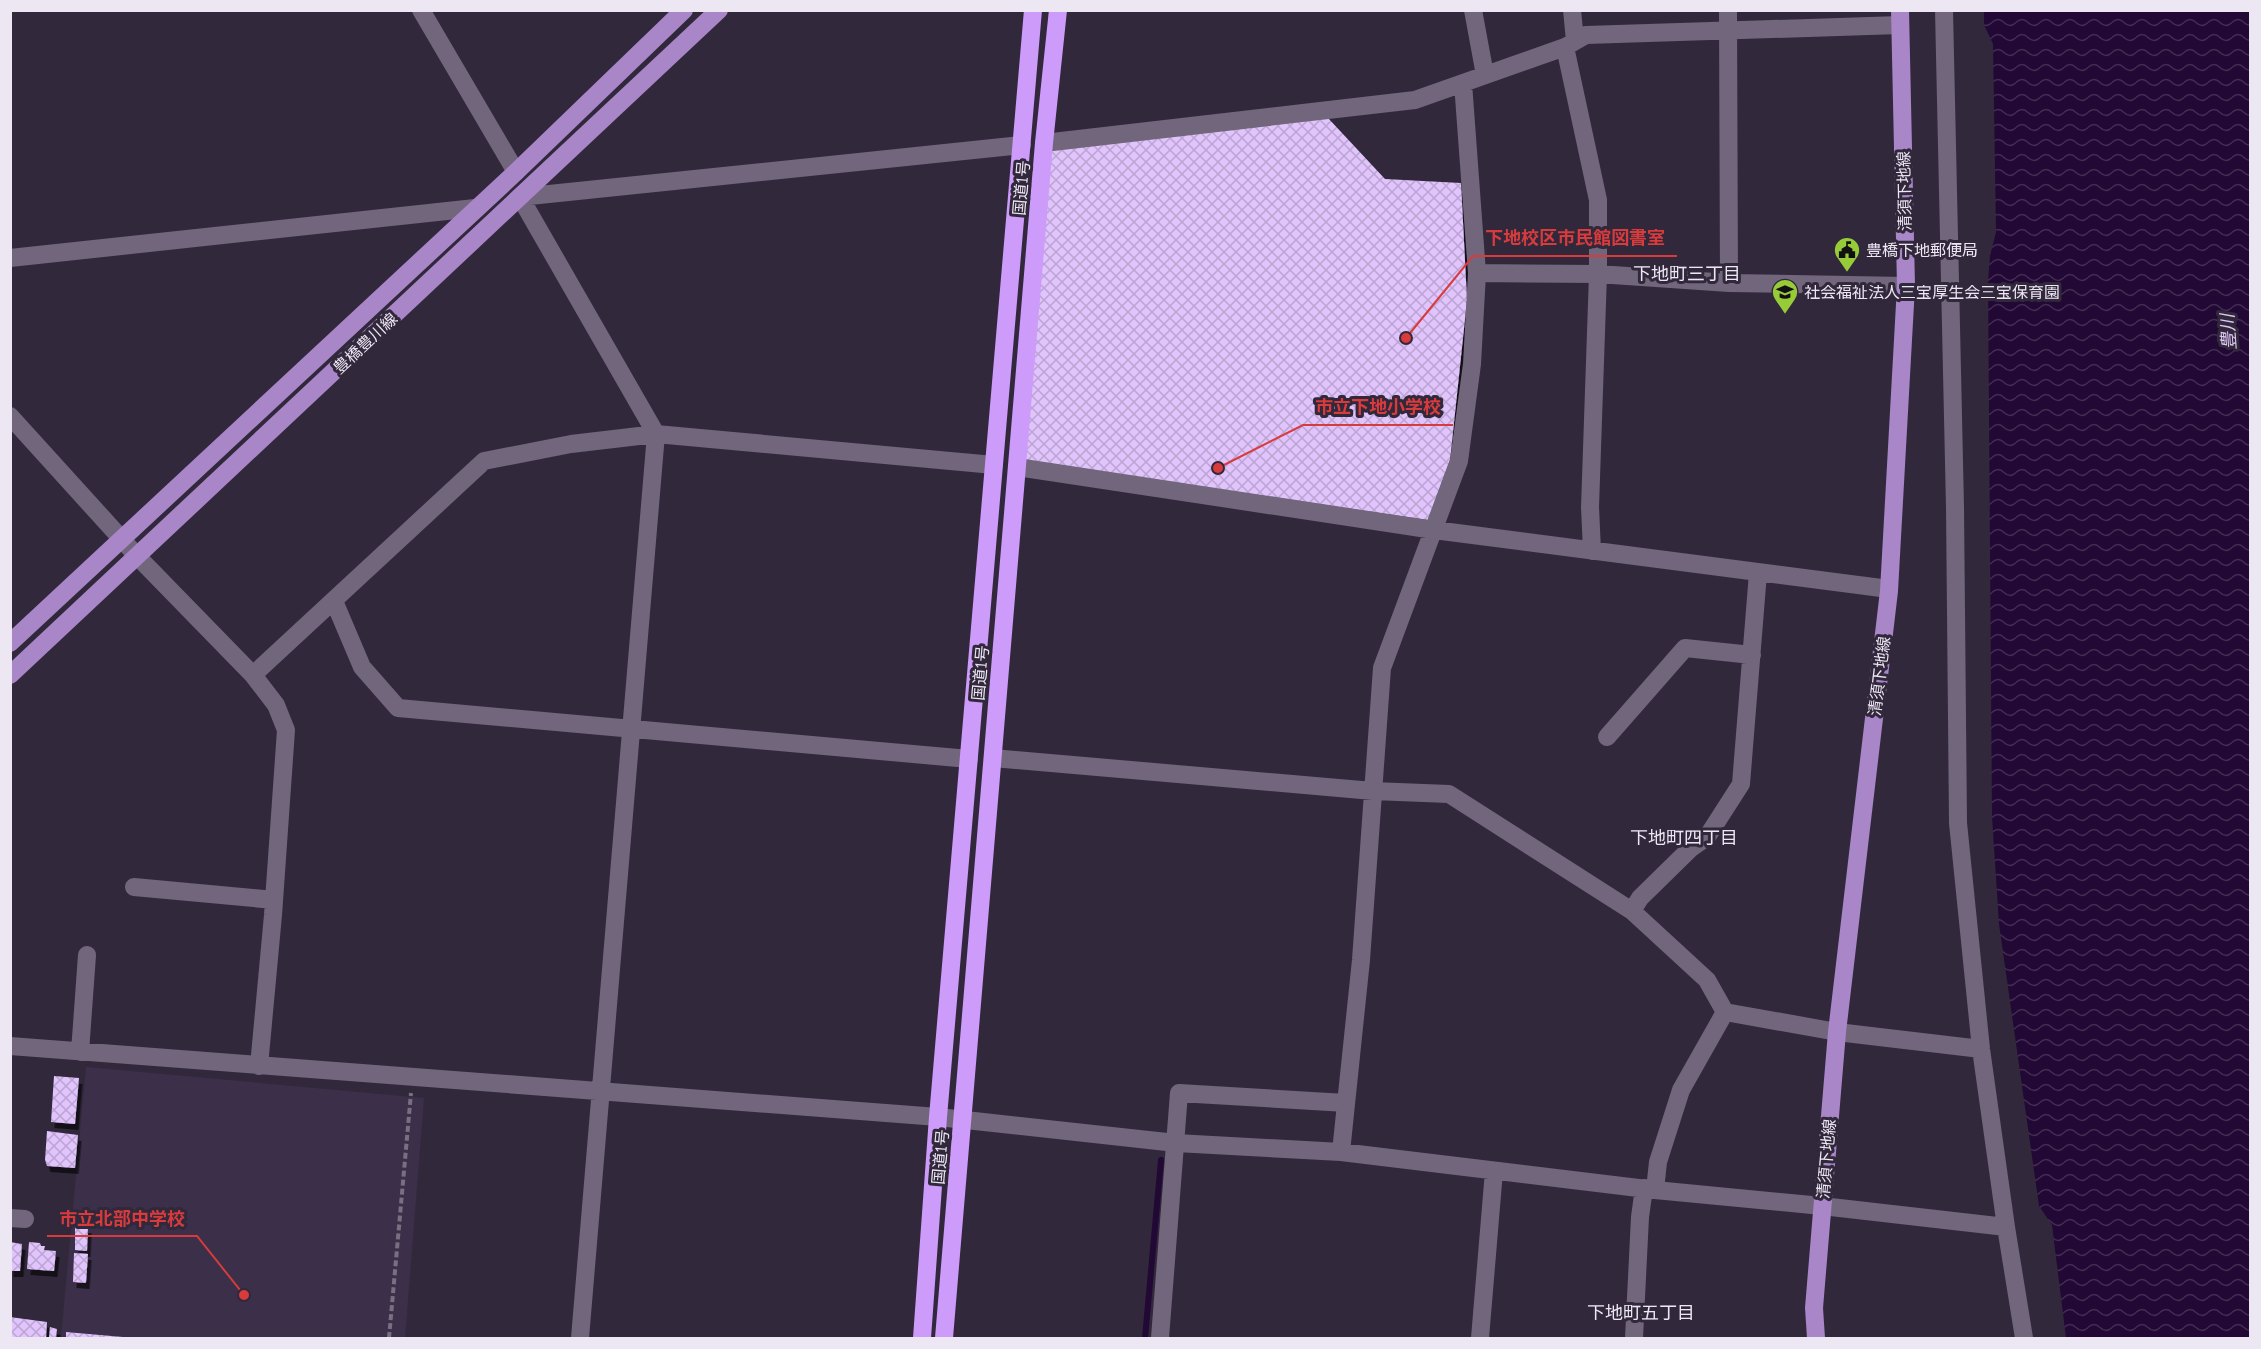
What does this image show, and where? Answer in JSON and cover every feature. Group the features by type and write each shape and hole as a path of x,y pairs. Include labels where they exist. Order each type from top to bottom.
{"highway":[{"name":"国道1号","path":"922,1338 938,1117 1032,10"},
{"name":"国道1号","path":"944,1338 1044,143 1058,10"}],"main road":[{"name":"豊橋豊川線","path":"10,643 516,172 684,10"},
{"name":"豊橋豊川線","path":"10,675 719,10"},
{"name":"清須下地線","path":"1816,1338 1814,1308 1838,1032 1889,589 1906,286 1900,18"}],"street":[{"path":"422,10 516,172"},
{"path":"1473,10 1485,75"},
{"path":"1572,10 1570,44 1598,200 1598,274 1590,507 1592,551"},
{"path":"1728,10 1729,282"},
{"path":"1944,10 1955,507 1958,823 1981,1049 2024,1338"},
{"path":"1044,143 1416,100 1570,44 1586,35 1728,30 1900,18"},
{"path":"1341,1152 1361,960 1382,668 1459,461 1472,364 1477,273 1463,83"},
{"path":"580,1338 656,434 520,197 1022,145"},
{"path":"10,258 475,208"},
{"path":"1477,273 1598,274 1729,282 1906,286"},
{"path":"10,416 121,539 253,675 276,705 286,730 259,1066"},
{"path":"253,675 484,460 571,444 656,434 994,465"},
{"path":"1017,467 1434,530 1889,589"},
{"path":"1632,911 1640,898 1690,849 1707,837 1741,784 1758,573"},
{"path":"334,601 362,667 398,708 969,759"},
{"path":"1608,737 1684,648 1752,655"},
{"path":"993,758 1373,791 1449,794 1632,911 1707,980 1725,1012"},
{"path":"134,886 274,900"},
{"path":"80,1052 87,956"},
{"path":"1725,1012 1838,1032 1981,1049"},
{"path":"1634,1338 1640,1217 1681,1090 1725,1012"},
{"path":"10,1046 938,1117 1176,1143 1341,1152 1649,1189 2006,1227"},
{"path":"1160,1338 1179,1093 1346,1103"},
{"path":"1480,1338 1494,1171"}],"path":[{"path":"389,1338 413,1077"}],"shaded area":[{"path":"86,1067 424,1098 405,1338 61,1338"}],"water":[{"name":"豊川","path":"1984,11 2250,11 2250,1338 2066,1338 2052,1225 2039,1206 1999,924 1992,817 1988,281 1990,256 1996,232 1993,44 1984,25"}],"building":[{"path":"1328,118 1385,179 1461,183 1467,300 1450,460 1428,520 1024,461 1051,149"},
{"path":"54,1076 79,1078 75,1124 51,1122"},
{"path":"47,1131 78,1135 75,1168 47,1166 45,1160"},
{"path":"75,1227 88,1227 87,1251 75,1250"},
{"path":"10,1242 22,1244 20,1271 10,1271"},
{"path":"29,1242 40,1243 41,1246 45,1246 44,1250 56,1251 54,1271 27,1269"},
{"path":"74,1253 88,1254 86,1283 73,1282"},
{"path":"10,1317 47,1322 46,1338 10,1338"},
{"path":"50,1327 57,1329 56,1338 49,1338"},
{"path":"66,1332 123,1337 123,1338 66,1338"}],"waterway":[{"path":"1145,1338 1161,1160"}],"place":[{"name":"豊橋下地郵便局","path":"1847,273"},
{"name":"社会福祉法人三宝厚生会三宝保育園","path":"1785,315"},
{"name":"下地校区市民館図書室","path":"1406,338"},
{"name":"市立下地小学校","path":"1218,468"},
{"name":"市立北部中学校","path":"244,1295"}],"district":[{"name":"下地町三丁目","path":"1687,273"},
{"name":"下地町四丁目","path":"1684,837"},
{"name":"下地町五丁目","path":"1641,1312"}]}
